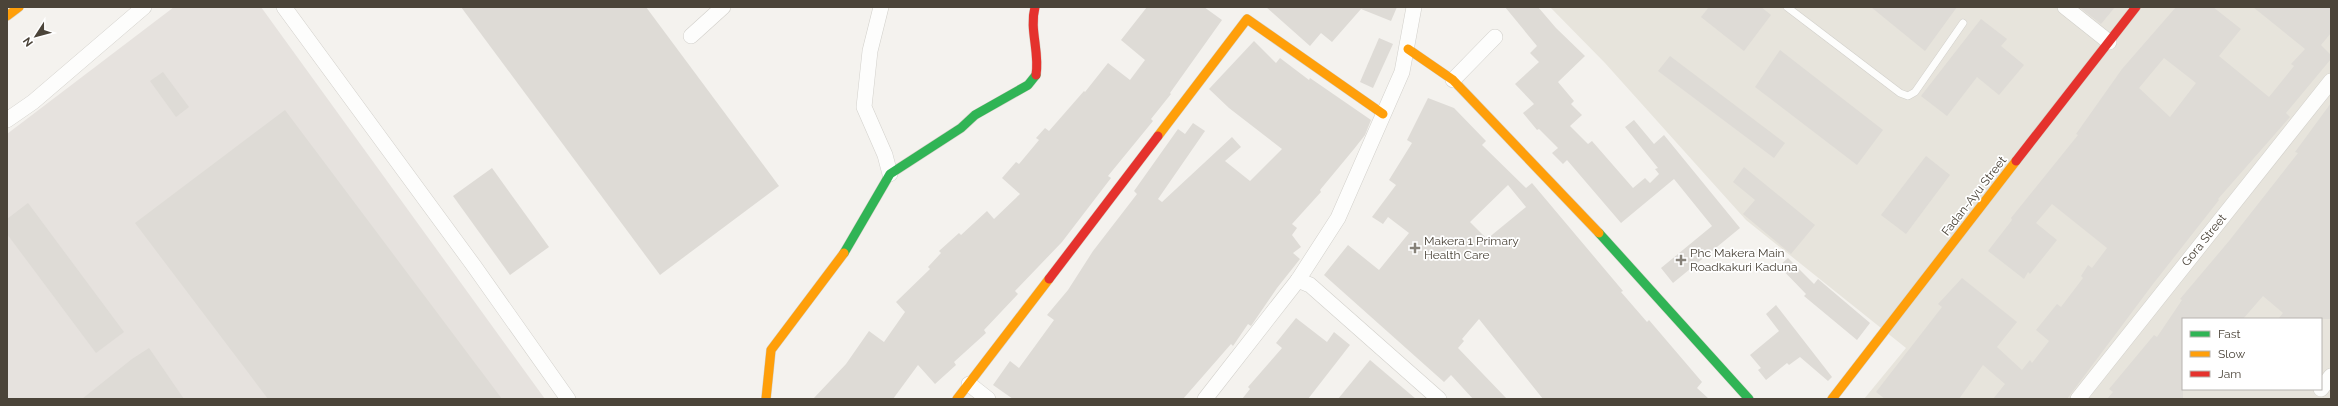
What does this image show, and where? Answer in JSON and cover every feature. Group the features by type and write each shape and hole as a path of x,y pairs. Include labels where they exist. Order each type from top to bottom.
{"street":[{"path":"7,16 19,7"},
{"path":"7,120 33,102 144,7"},
{"path":"284,7 474,266 568,399"},
{"path":"691,36 723,7"},
{"path":"881,7 870,51 864,107 886,155 890,174"},
{"path":"766,399 771,350 847,249 890,174 961,128 975,115 1028,86 1036,77 1038,65 1032,18 1035,7"},
{"path":"1205,399 1298,280 1338,218 1402,72 1408,50 1414,7"},
{"path":"2066,7 2109,42"},
{"name":"Fadan-Ayu Street","path":"1832,399 2136,7"},
{"path":"957,399 1247,19 1383,114"},
{"path":"1453,80 1495,38"},
{"path":"1408,50 1453,80 1611,245 1750,399"},
{"name":"Gora Street","path":"2078,399 2331,81"},
{"path":"1298,280 1310,285 1439,399"},
{"path":"2322,388 2331,376"},
{"path":"969,384 988,399"},
{"path":"2313,399 2320,390"}],"lane":[{"path":"1787,7 1900,93 1908,96 1915,92 1964,24"}],"shaded area":[{"path":"174,7 261,7 545,399 7,399 7,134"},
{"path":"1550,7 2331,7 2331,399 1864,399 1906,348 1746,220 1605,63"}],"building":[{"path":"461,7 646,7 779,186 660,275"},
{"path":"1147,7 1204,7 1222,20 1170,93 1171,94 1151,119 1153,121 1108,176 1111,178 1062,242 1015,291 1018,294 984,330 986,333 954,362 956,365 935,384 918,365 893,399 813,399 846,364 869,331 884,342 905,312 896,302 930,269 928,267 941,253 939,251 959,233 961,235 987,211 994,219 1020,194 1002,178 1016,162 1019,164 1039,140 1036,138 1045,128 1049,131 1084,91 1085,92 1108,63 1130,80 1145,60 1121,40"},
{"path":"1266,7 1397,7 1391,21 1361,9 1332,42 1321,33 1310,46"},
{"path":"1505,7 1538,7 1556,28 1585,56 1558,82 1574,101 1571,104 1582,115 1570,126 1588,144 1592,141 1633,188 1645,178 1650,183 1659,174 1655,169 1658,168 1625,127 1634,120 1654,144 1664,135 1740,228 1673,283 1661,268 1712,226 1674,179 1621,223 1567,160 1563,164 1552,153 1558,148 1539,129 1537,130 1523,113 1534,104 1515,84 1539,62 1530,53 1537,46"},
{"path":"1709,7 1761,7 1771,15 1744,51 1701,17"},
{"path":"1871,7 1957,7 1925,51"},
{"path":"2079,7 2115,7 2101,24"},
{"path":"2176,7 2213,7 2241,29 2219,56 2269,97 2294,66 2291,64 2305,49 2253,7 2331,7 2331,33 2321,45 2331,55 2331,59 2286,113 2290,117 2218,199 2219,200 2153,284 2067,399 1993,399 2005,384 1983,365 1959,399 1885,399 1876,392 1942,307 1938,304 1962,278 2017,322 1997,347 2022,370 2030,360 2032,363 2049,341 2036,330 2057,304 2061,307 2083,278 2081,276 2088,265 2092,268 2107,248 2052,204 2036,223 2057,240 2030,274 2028,272 2024,279 1988,251 2012,220 2011,218 2078,135 2076,134 2122,69","holes":["2164,58 2196,83 2170,117 2139,88"]},
{"path":"1981,19 2007,39 2001,46 2024,65 1999,95 1977,77 1947,116 1921,96"},
{"path":"1379,38 1393,44 1373,88 1360,82"},
{"path":"1254,41 1276,63 1280,58 1309,80 1310,78 1371,120 1365,135 1320,190 1321,192 1292,224 1297,228 1292,235 1301,247 1293,253 1300,259 1277,288 1251,326 1248,324 1233,346 1231,344 1183,399 1013,399 993,385 1010,361 1019,368 1054,320 1047,315 1068,290 1093,251 1137,194 1134,191 1178,129 1185,134 1193,123 1205,131 1158,199 1162,202 1232,137 1241,147 1225,161 1250,181 1282,149 1229,108 1209,89"},
{"path":"1780,50 1883,130 1857,165 1755,87"},
{"path":"1670,56 1785,143 1774,158 1658,71"},
{"path":"163,72 189,107 176,117 150,81"},
{"path":"1428,98 1454,108 1486,141 1482,145 1526,188 1532,183 1623,291 1621,292 1647,322 1649,320 1702,382 1697,388 1709,399 1543,399 1479,319 1462,339 1464,341 1458,348 1507,399 1473,399 1451,375 1444,382 1324,275 1348,245 1379,270 1409,233 1388,217 1383,224 1372,217 1396,185 1389,180 1412,143 1407,140","holes":["1508,185 1526,207 1487,239 1470,222"]},
{"path":"2331,103 2331,319 2279,318 2283,313 2263,296 2244,318 2182,318 2183,399 2107,399 2113,392 2109,389 2154,335 2157,337 2182,300 2180,299 2229,241 2298,153 2295,152"},
{"path":"285,110 502,399 268,399 135,223"},
{"path":"1926,156 1950,175 1906,234 1881,215"},
{"path":"1744,167 1815,225 1791,254 1743,214 1755,200 1733,182"},
{"path":"492,168 549,247 510,275 453,196"},
{"path":"28,203 124,332 96,353 7,234 7,219"},
{"path":"1788,258 1814,284 1818,279 1870,323 1857,340 1804,296 1806,294 1779,266"},
{"path":"1776,305 1832,377 1828,381 1800,357 1789,365 1787,363 1766,380 1758,370 1761,368 1750,355 1779,331 1766,314"},
{"path":"1296,318 1327,342 1334,332 1350,345 1308,399 1242,399 1250,389 1248,387 1282,348 1276,343"},
{"path":"149,348 184,399 82,399 132,359"},
{"path":"1370,360 1416,399 1338,399"}],"traffic: fast":[{"path":"844,253 890,174 961,128 975,115 1028,85 1036,75"},
{"path":"1599,233 1749,399"}],"traffic: slow":[{"path":"7,16 19,7"},
{"path":"1158,136 1247,19 1383,114"},
{"path":"1408,49 1453,80 1599,233"},
{"path":"1832,399 2016,161"},
{"path":"766,399 771,350 844,253"},
{"path":"957,399 1049,279"}],"traffic: jam":[{"path":"1035,7 1033,24 1037,58 1036,75"},
{"path":"2016,161 2136,7"},
{"path":"1049,279 1158,136"}],"place":[{"name":"Makera 1 Primary Health Care","path":"1415,248"},
{"name":"Phc Makera Main Roadkakuri Kaduna","path":"1681,260"}]}
